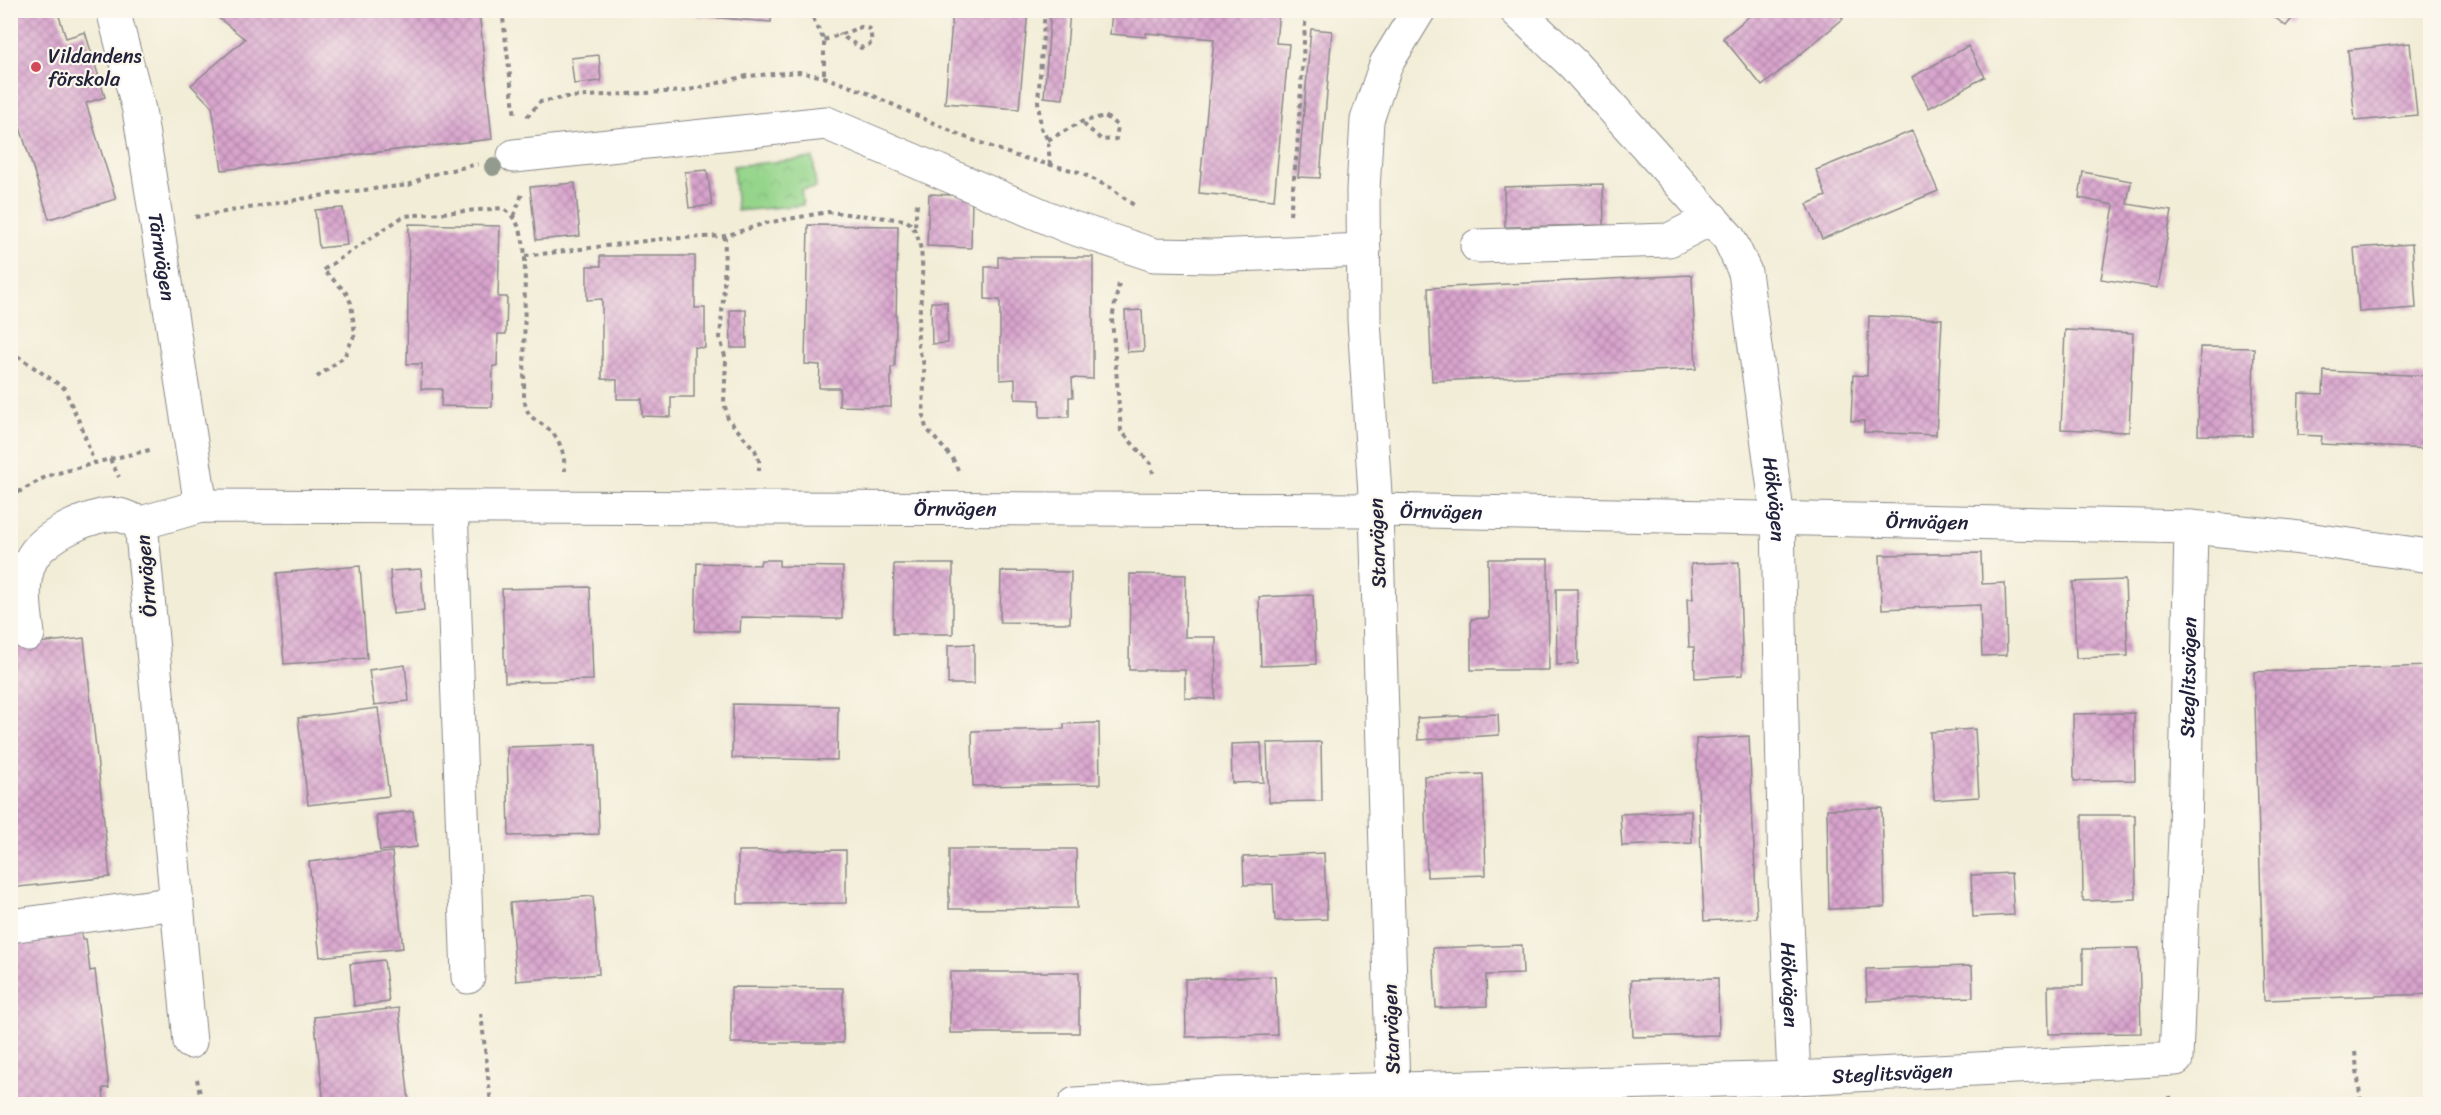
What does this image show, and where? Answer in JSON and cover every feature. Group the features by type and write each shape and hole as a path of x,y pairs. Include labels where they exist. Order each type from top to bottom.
{"street":[{"name":"Tärnvägen","path":"113,10 139,110 201,506"},
{"name":"Starvägen","path":"1393,1089 1377,510 1364,320 1363,190 1367,120 1386,64 1419,10"},
{"name":"Hökvägen","path":"1516,10 1573,64 1730,238 1745,272 1778,519 1785,876 1794,1078"},
{"path":"500,159 826,123 1067,226 1154,255 1364,250"},
{"path":"1477,246 1670,240 1712,218"},
{"name":"Örnvägen","path":"190,1042 141,523 201,506 1377,510 2191,526 2430,556"},
{"path":"451,507 468,977"},
{"path":"28,634 24,589 31,559 48,539 78,522 117,515 141,523"},
{"name":"Steglitsvägen","path":"1075,1104 1226,1094 1794,1078 2176,1059 2185,834 2191,526"},
{"path":"10,926 177,903"}],"path":[{"path":"502,10 515,118"},
{"path":"809,10 824,40 824,77"},
{"path":"1045,10 1038,101 1041,129 1048,140 1050,165"},
{"path":"1258,254 1292,213 1306,10"},
{"path":"2423,10 2430,17"},
{"path":"824,40 839,34 861,27 870,29 872,43 861,48 839,34"},
{"path":"1048,140 1081,122 1105,116 1118,126 1116,139 1102,140 1081,122"},
{"path":"157,223 337,193 409,185 426,176 500,159"},
{"path":"317,377 344,357 355,334 353,310 348,297 345,291 323,270 404,216 503,208 514,216 523,236 525,256 524,398 527,412 533,420 547,427 557,439 563,452 567,507"},
{"path":"525,256 661,239 725,236 766,223 828,212 906,220 914,226 920,242 923,296 918,346 924,368 925,422 927,428 953,459 968,509"},
{"path":"725,236 720,338 726,360 724,402 728,419 755,450 759,460 761,508"},
{"path":"1127,246 1112,319 1122,431 1151,464 1161,509"},
{"path":"10,351 64,388 94,463"},
{"path":"10,497 47,476 94,463 191,442"},
{"path":"468,977 481,1010 492,1104"},
{"path":"2355,1052 2361,1104"}],"green space":[{"path":"813,158 816,188 801,190 803,205 737,211 733,166"}],"building":[{"path":"10,10 57,10 66,38 85,32 105,97 86,103 116,199 49,219 19,124 10,126"},
{"path":"221,10 479,10 492,139 222,170 212,107 191,85 245,39 216,16"},
{"path":"698,10 772,10 771,22 697,16"},
{"path":"953,10 1028,10 1019,109 945,103"},
{"path":"1051,10 1070,10 1063,99 1044,97"},
{"path":"1112,10 1279,10 1276,43 1289,44 1274,200 1199,193 1214,39 1146,33 1146,37 1110,34"},
{"path":"1757,10 1836,10 1843,19 1762,86 1723,38"},
{"path":"2265,10 2299,10 2286,26"},
{"path":"1311,29 1332,31 1320,178 1298,177"},
{"path":"2410,43 2417,115 2355,121 2348,50"},
{"path":"1968,46 1985,77 1929,108 1912,77"},
{"path":"599,55 601,81 574,84 571,58"},
{"path":"1912,131 1938,191 1822,239 1807,204 1826,196 1816,170"},
{"path":"707,170 712,205 689,208 685,172"},
{"path":"2083,172 2131,181 2127,204 2172,211 2158,288 2101,279 2114,205 2079,198"},
{"path":"575,183 580,236 536,240 530,187"},
{"path":"1603,184 1604,225 1505,227 1504,187"},
{"path":"929,194 972,196 971,248 927,246"},
{"path":"343,208 347,245 319,248 315,210"},
{"path":"409,224 500,226 498,297 507,297 506,334 498,334 497,366 493,366 492,407 441,406 442,389 421,389 422,364 407,364"},
{"path":"808,225 898,226 895,367 891,367 891,407 839,406 840,388 819,388 820,365 805,364"},
{"path":"2412,244 2416,308 2359,312 2354,248"},
{"path":"600,256 695,256 695,308 705,308 705,348 694,347 694,397 671,397 671,417 642,416 642,399 617,399 617,380 602,379 602,299 587,300 587,266 601,266"},
{"path":"998,257 1093,257 1093,379 1072,378 1073,397 1069,397 1069,417 1040,417 1040,400 1015,399 1015,379 1000,380 1000,300 985,299 985,267 998,267"},
{"path":"1692,275 1696,369 1432,381 1428,288"},
{"path":"931,302 947,302 948,343 932,344"},
{"path":"730,310 746,310 747,348 731,348"},
{"path":"1142,310 1144,351 1127,352 1125,311"},
{"path":"1869,316 1942,319 1936,435 1864,432 1864,421 1851,421 1853,375 1867,376"},
{"path":"2065,330 2133,333 2129,432 2061,429"},
{"path":"2200,347 2254,348 2252,436 2198,435"},
{"path":"2324,371 2430,376 2430,449 2321,444 2322,436 2298,435 2299,393 2323,394"},
{"path":"1981,553 1982,584 2005,583 2007,655 1982,656 1980,605 1882,609 1880,555"},
{"path":"1488,559 1548,559 1549,670 1471,670 1471,619 1489,618"},
{"path":"761,560 779,560 779,566 843,567 842,619 741,617 740,632 695,631 697,563 760,565"},
{"path":"1739,562 1743,675 1695,678 1694,647 1689,647 1687,599 1693,599 1691,564"},
{"path":"894,564 953,564 953,634 893,634"},
{"path":"360,566 367,658 284,664 277,573"},
{"path":"421,569 424,611 393,614 390,571"},
{"path":"1001,571 1071,572 1070,623 1000,622"},
{"path":"1130,574 1186,575 1185,637 1216,637 1215,699 1185,698 1185,670 1129,670"},
{"path":"2125,580 2128,656 2076,658 2073,582"},
{"path":"590,587 593,680 505,682 502,589"},
{"path":"1556,589 1577,589 1578,664 1557,665"},
{"path":"1313,595 1316,664 1261,666 1259,597"},
{"path":"84,638 110,877 10,888 10,646"},
{"path":"974,644 974,684 948,684 948,645"},
{"path":"405,665 409,701 374,705 369,670"},
{"path":"2430,666 2430,994 2264,1000 2254,672"},
{"path":"733,704 838,706 837,760 732,758"},
{"path":"378,708 389,796 308,805 298,718"},
{"path":"2134,713 2135,780 2074,781 2073,714"},
{"path":"1498,714 1499,735 1418,740 1417,718"},
{"path":"1099,723 1100,784 973,786 972,731 1064,729 1064,724"},
{"path":"1975,729 1979,797 1934,800 1930,732"},
{"path":"1749,736 1757,918 1704,921 1696,739"},
{"path":"1321,742 1322,801 1269,802 1267,743"},
{"path":"1261,743 1263,782 1232,783 1231,744"},
{"path":"596,744 599,834 509,836 507,747"},
{"path":"1483,774 1486,875 1427,877 1424,776"},
{"path":"1882,808 1885,907 1829,909 1827,809"},
{"path":"413,811 417,847 380,851 376,815"},
{"path":"1691,811 1692,843 1622,846 1620,814"},
{"path":"2082,815 2135,815 2136,899 2083,901"},
{"path":"949,849 1076,849 1077,908 949,909"},
{"path":"846,850 846,903 738,904 738,851"},
{"path":"392,852 403,948 320,957 309,862"},
{"path":"1324,853 1327,919 1275,921 1273,884 1244,885 1243,857"},
{"path":"2011,873 2014,915 1973,917 1971,875"},
{"path":"593,896 599,974 516,981 510,903"},
{"path":"81,931 82,939 86,939 90,971 95,970 109,1088 103,1088 104,1104 10,1104 10,940"},
{"path":"1522,945 1523,974 1486,975 1487,1006 1436,1008 1433,948"},
{"path":"2139,948 2141,1033 2049,1034 2048,986 2083,986 2083,949"},
{"path":"384,960 389,1002 354,1006 350,964"},
{"path":"1972,966 1973,997 1867,1001 1866,969"},
{"path":"950,972 1079,972 1079,1033 950,1033"},
{"path":"1275,976 1277,1035 1186,1037 1185,979"},
{"path":"1718,978 1719,1035 1633,1037 1631,980"},
{"path":"731,987 843,988 843,1043 731,1043"},
{"path":"399,1008 409,1102 324,1104 314,1017"}],"place":[{"name":"Vildandens förskola","path":"36,67"}]}
